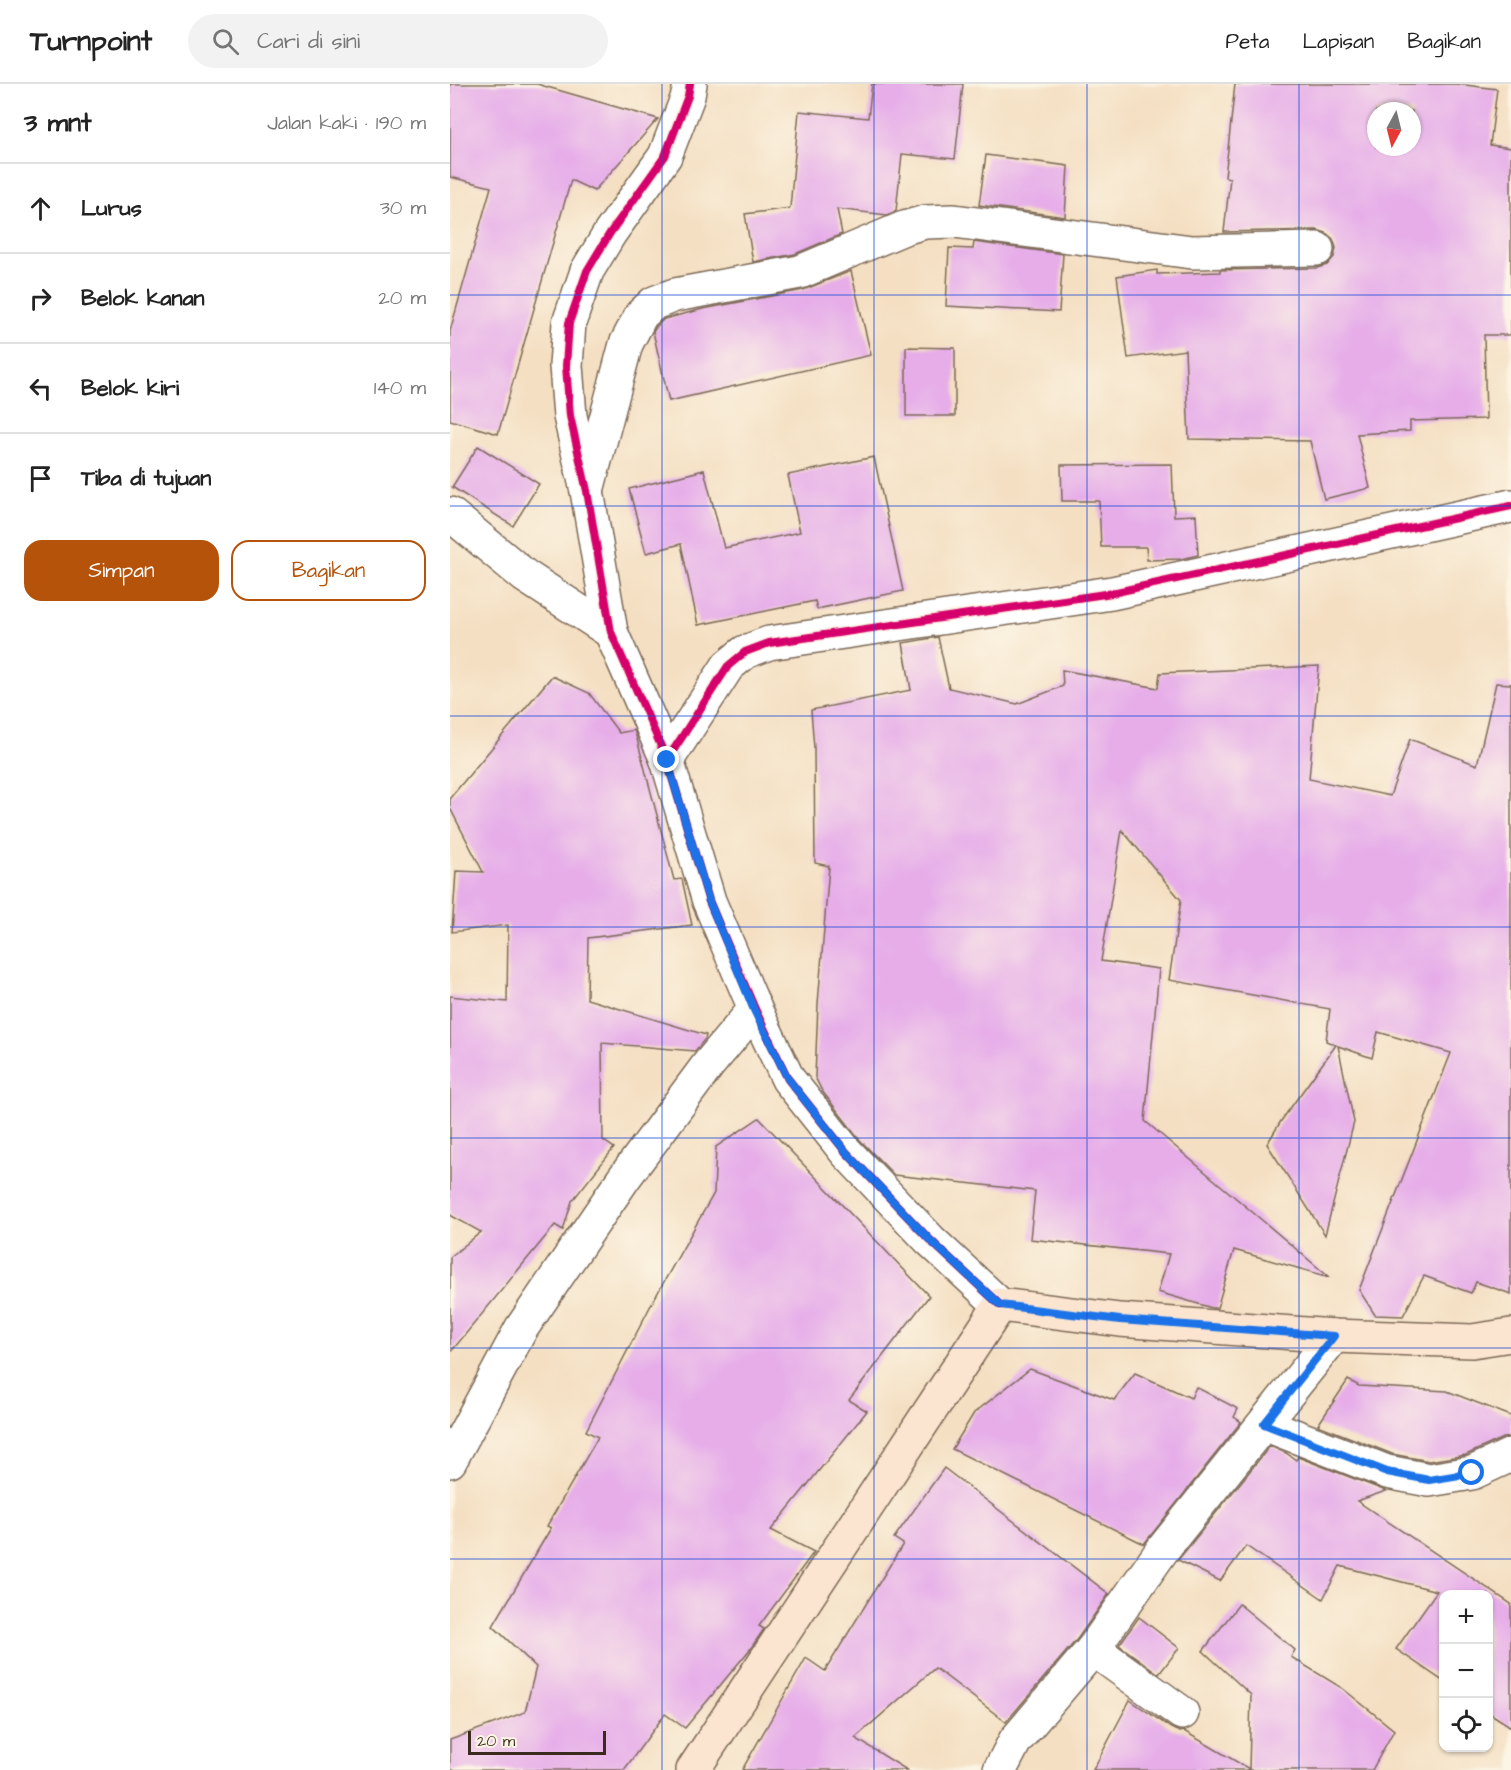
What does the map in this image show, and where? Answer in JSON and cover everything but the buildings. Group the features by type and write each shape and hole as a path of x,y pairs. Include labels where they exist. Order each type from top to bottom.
{"main road":[{"path":"693,1770 1000,1305 1120,1320 1334,1336 1472,1341 1511,1335"}],"street":[{"path":"690,84 688,96 665,156 610,232 587,271 569,323 566,366 570,416 611,632 667,760 709,901 754,1010 788,1079 846,1152 930,1240 1000,1305"},
{"path":"586,491 626,344 640,315 654,303 675,295 800,272 895,231 925,222 954,221 1192,252 1317,249"},
{"path":"667,760 728,666 745,652 769,643 1112,593 1511,506"},
{"path":"450,514 525,576 611,632"},
{"path":"450,1461 521,1329 624,1178 708,1065 754,1010"},
{"path":"1000,1770 1015,1742 1093,1648 1163,1549 1334,1336"},
{"path":"1264,1424 1387,1472 1429,1480 1472,1473 1511,1455"},
{"path":"1093,1648 1182,1713"}],"cycle path":[{"path":"690,84 688,96 665,156 610,233 587,271 569,323 566,366 570,416 587,491 611,632 667,760 709,901 788,1079 846,1152 930,1240 1000,1305"},
{"path":"667,760 728,666 745,652 769,643 1112,593 1511,506"}],"route":[{"path":"667,760 709,901 754,1010 788,1079 846,1152 930,1240 1000,1305 1120,1320 1334,1336 1264,1424 1387,1472 1429,1480 1472,1473"}]}
